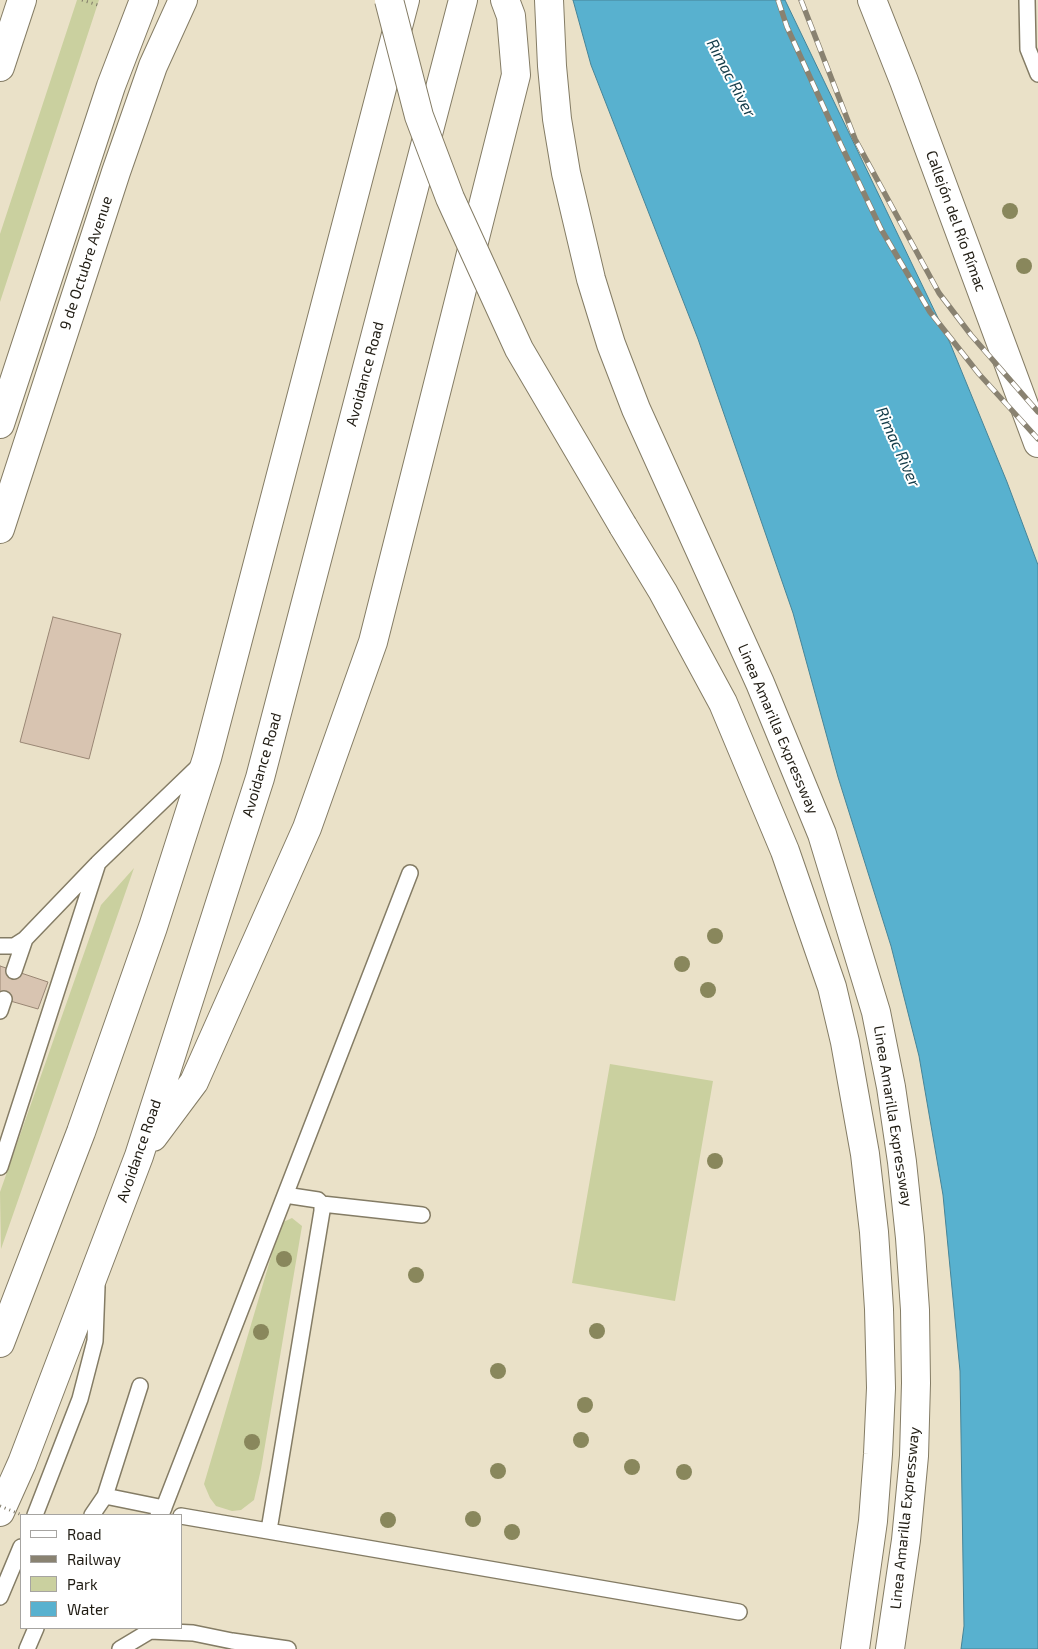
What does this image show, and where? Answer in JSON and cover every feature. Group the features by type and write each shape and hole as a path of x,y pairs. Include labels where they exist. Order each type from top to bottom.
{"main road":[{"path":"0,68 22,0"},
{"path":"0,424 111,86 144,0"},
{"name":"9 de Octubre Avenue","path":"0,529 119,164 153,66 183,0"},
{"name":"Linea Amarilla Expressway","path":"389,0 419,116 450,198 519,349 663,592 724,703 785,851 832,987 845,1042 865,1154 874,1232 879,1310 881,1388 878,1454 873,1521 855,1649"},
{"path":"1,1335 82,1132 153,927 207,758 406,0"},
{"path":"139,1156 194,1082 307,828 373,642 516,75 511,16 505,0"},
{"name":"Linea Amarilla Expressway","path":"549,0 557,119 577,226 611,344 636,409 760,683 822,834 876,1012 891,1087 902,1162 910,1238 916,1383 914,1456 906,1540 890,1649"},
{"name":"Callejón del Río Rímac","path":"872,0 1038,443"},
{"name":"Avoidance Road","path":"0,1512 22,1463 139,1156 260,778 461,10"}],"lane":[{"path":"1027,0 1028,49 1038,74"},
{"path":"0,946 14,946 25,939 98,863 207,758"},
{"path":"0,1167 98,863"},
{"path":"106,1496 164,1513 410,873"},
{"path":"14,971 25,939"},
{"path":"285,1195 318,1200 322,1204 422,1215"},
{"path":"269,1530 322,1204"},
{"path":"34,1514 80,1399 95,1341 98,1263"},
{"path":"93,1514 106,1496 140,1386"},
{"path":"182,1516 739,1612"},
{"path":"0,1597 20,1549"},
{"path":"27,1649 36,1629"},
{"path":"120,1649 150,1632 192,1633 288,1649"}],"path":[{"path":"82,0 101,6"},
{"path":"0,1506 20,1514"}],"green space":[{"path":"77,0 99,0 0,302 0,234"},
{"path":"134,868 1,1249 0,1192 101,905"},
{"path":"610,1064 713,1081 675,1301 572,1283"},
{"path":"292,1218 302,1226 261,1469 254,1500 241,1510 232,1511 216,1506 204,1484 281,1223"}],"water":[{"name":"Rimac River","path":"573,0 785,0 950,343 1007,482 1038,565 1038,1649 961,1649 964,1626 960,1371 943,1195 919,1056 891,946 838,777 793,613 698,339 591,65"}],"building":[{"path":"53,617 121,634 89,759 20,742"},
{"path":"0,966 48,982 38,1009 0,998"}],"railway":[{"path":"778,0 787,27 881,229 930,312 979,374 1038,439"},
{"path":"801,0 855,139 939,293 971,335 1038,412"}]}
